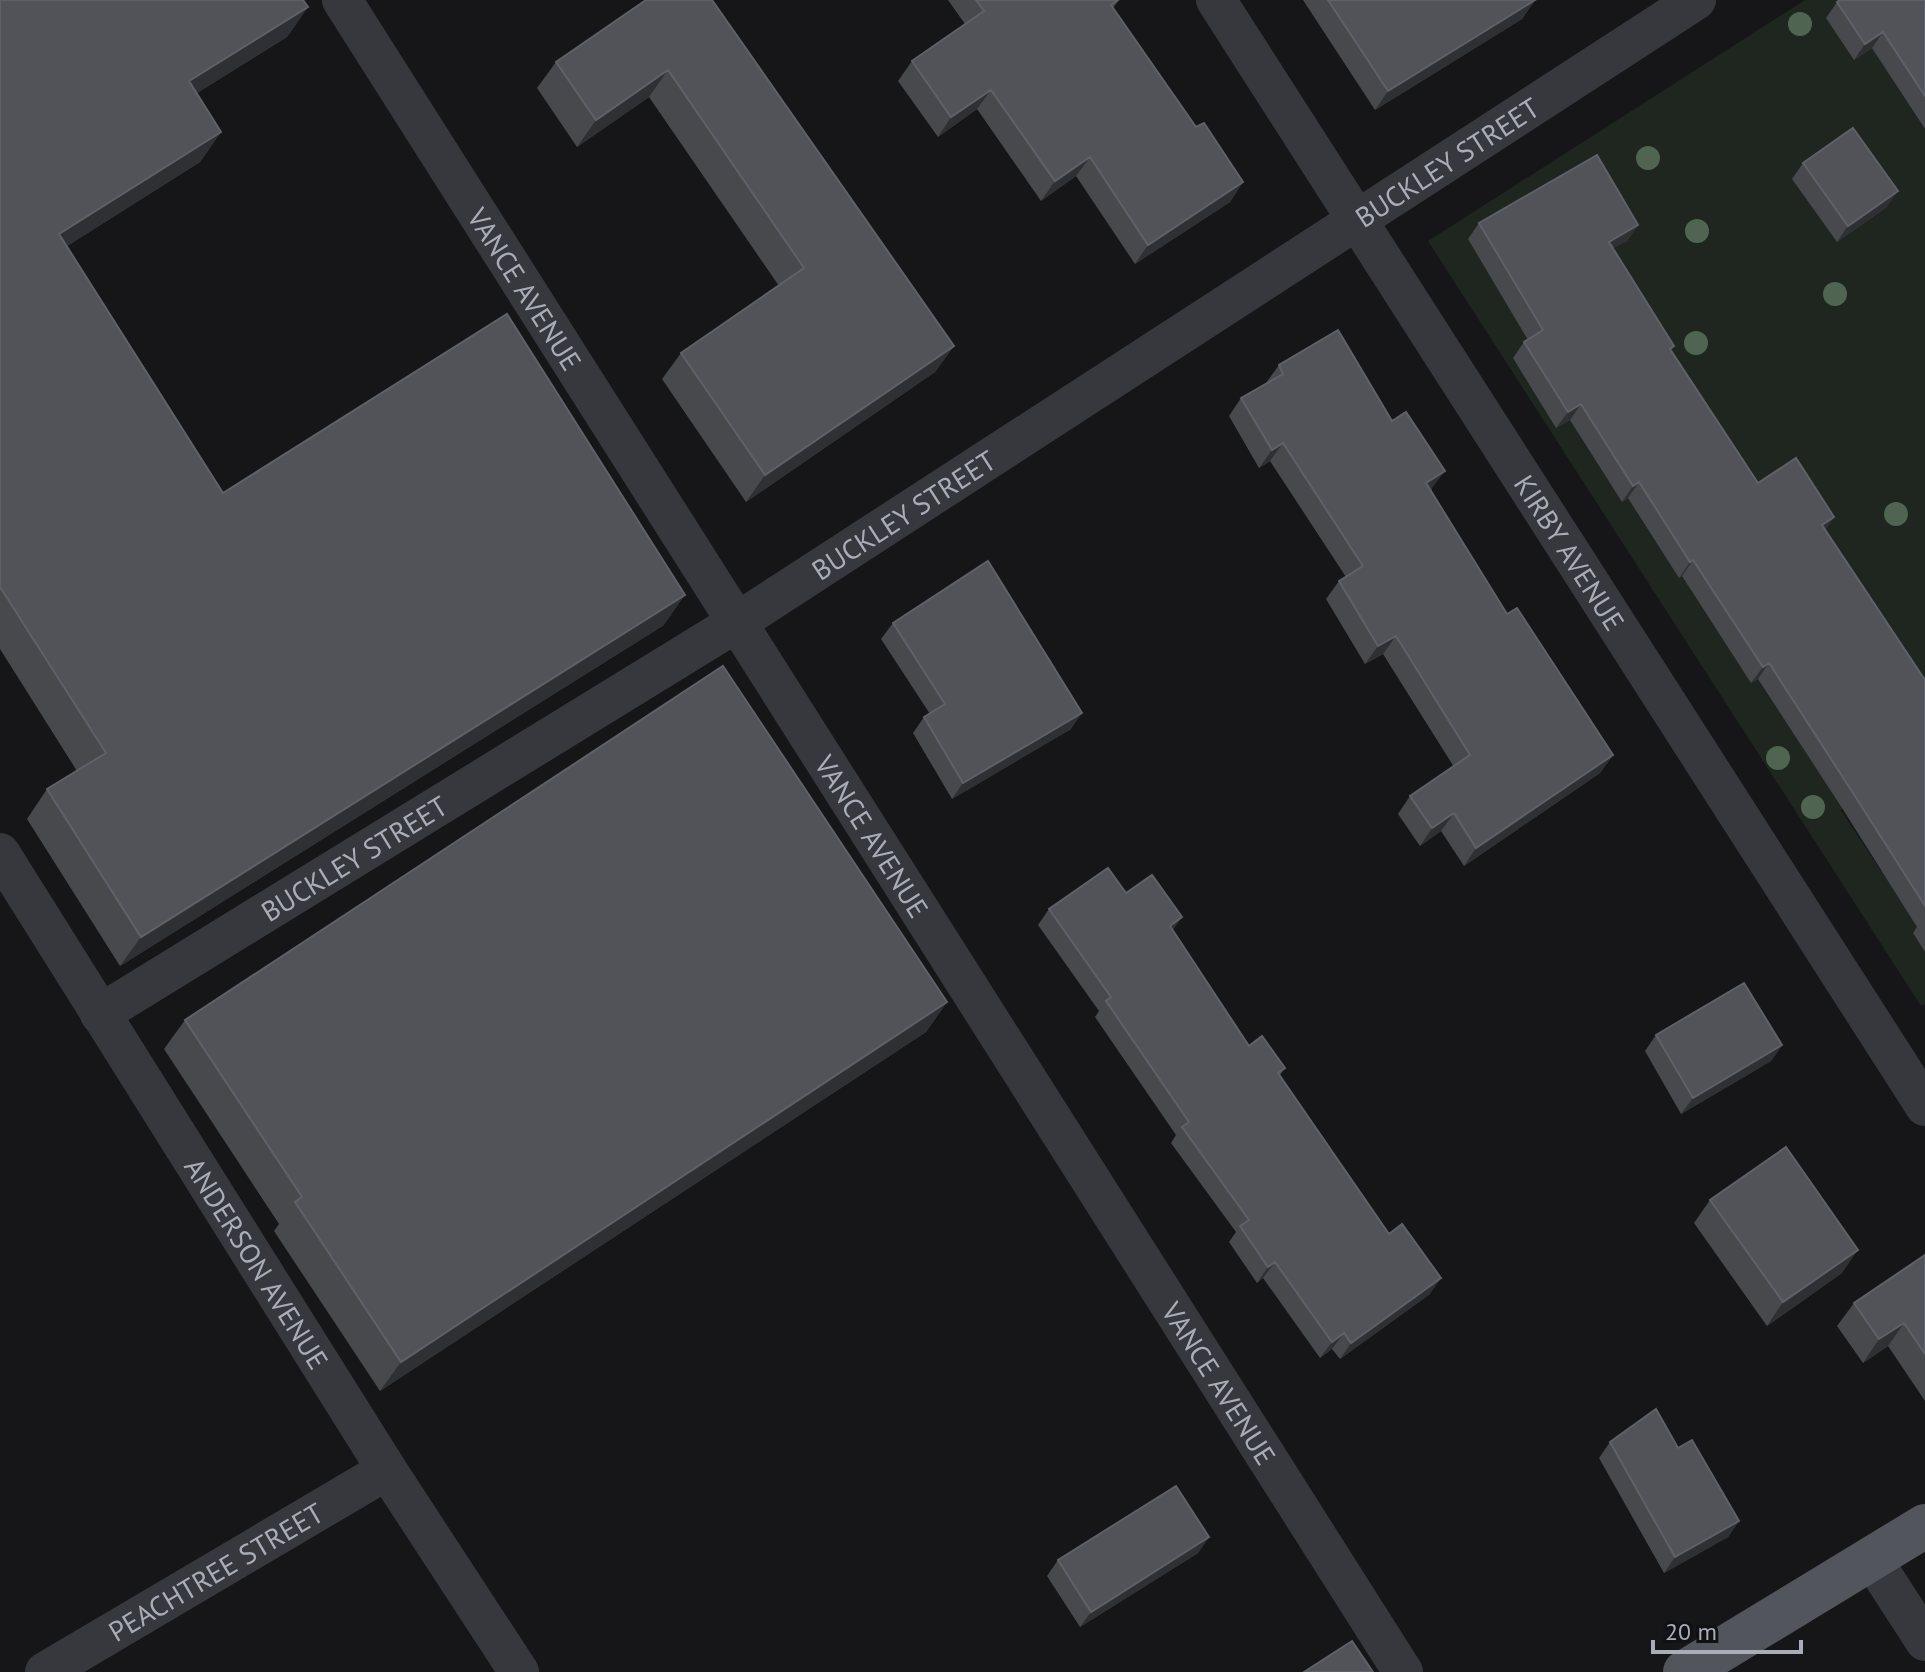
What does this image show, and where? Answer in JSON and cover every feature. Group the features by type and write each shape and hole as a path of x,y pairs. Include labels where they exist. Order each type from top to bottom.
{"main road":[{"path":"1685,1672 1925,1526"}],"street":[{"name":"VANCE AVENUE","path":"342,0 739,621 1403,1672"},
{"name":"KIRBY AVENUE","path":"1216,0 1925,1106"},
{"name":"BUCKLEY STREET","path":"100,1014 739,621 1696,0"},
{"name":"ANDERSON AVENUE","path":"0,853 387,1470 519,1672"},
{"name":"PEACHTREE STREET","path":"45,1672 387,1470"},
{"path":"1872,1559 1925,1641"}],"shaded area":[{"path":"1805,0 1853,0 1896,84 1925,129 1925,754 1841,810 1881,871 1925,843 1920,929 1913,933 1925,952 1925,1004 1921,1006 1428,241"}],"building":[{"path":"0,0 303,0 308,7 189,81 221,132 59,234 223,493 507,314 685,595 141,937 47,789 106,753 0,587"},
{"path":"646,0 712,0 954,346 765,475 681,353 804,268 668,70 596,120 556,62"},
{"path":"976,0 1118,0 1111,5 1196,127 1204,123 1243,182 1148,245 1090,157 1055,181 991,90 951,117 912,61 984,11"},
{"path":"1328,0 1535,0 1388,91"},
{"path":"1925,0 1925,96 1883,32 1865,44 1837,2"},
{"path":"1853,128 1898,191 1848,226 1803,163"},
{"path":"1597,155 1638,225 1609,242 1674,346 1670,349 1758,483 1796,458 1834,517 1822,525 1925,680 1925,906 1769,663 1763,667 1639,482 1633,486 1581,404 1568,412 1524,342 1543,330 1479,223"},
{"path":"1338,330 1392,421 1406,412 1445,471 1426,483 1507,614 1517,608 1613,755 1476,848 1454,813 1432,828 1410,796 1470,755 1396,636 1378,646 1339,581 1363,566 1283,443 1272,450 1241,398 1283,374 1279,365"},
{"path":"988,561 1082,713 963,783 924,717 945,704 893,623"},
{"path":"723,666 947,1002 401,1362 295,1202 302,1197 185,1020"},
{"path":"1108,868 1126,893 1152,875 1182,917 1170,926 1249,1046 1262,1036 1285,1068 1278,1073 1389,1234 1402,1224 1441,1278 1351,1343 1344,1333 1332,1342 1275,1262 1268,1267 1240,1226 1249,1220 1182,1127 1189,1122 1106,1001 1111,997 1049,909"},
{"path":"1744,983 1782,1045 1693,1098 1656,1035"},
{"path":"1786,1147 1858,1250 1783,1302 1710,1200"},
{"path":"1925,1255 1925,1354 1904,1323 1879,1339 1854,1303"},
{"path":"1656,1409 1678,1448 1692,1440 1739,1521 1675,1557 1610,1442"},
{"path":"1176,1486 1209,1537 1091,1612 1058,1560"},
{"path":"1352,1641 1373,1672 1304,1672"}]}
